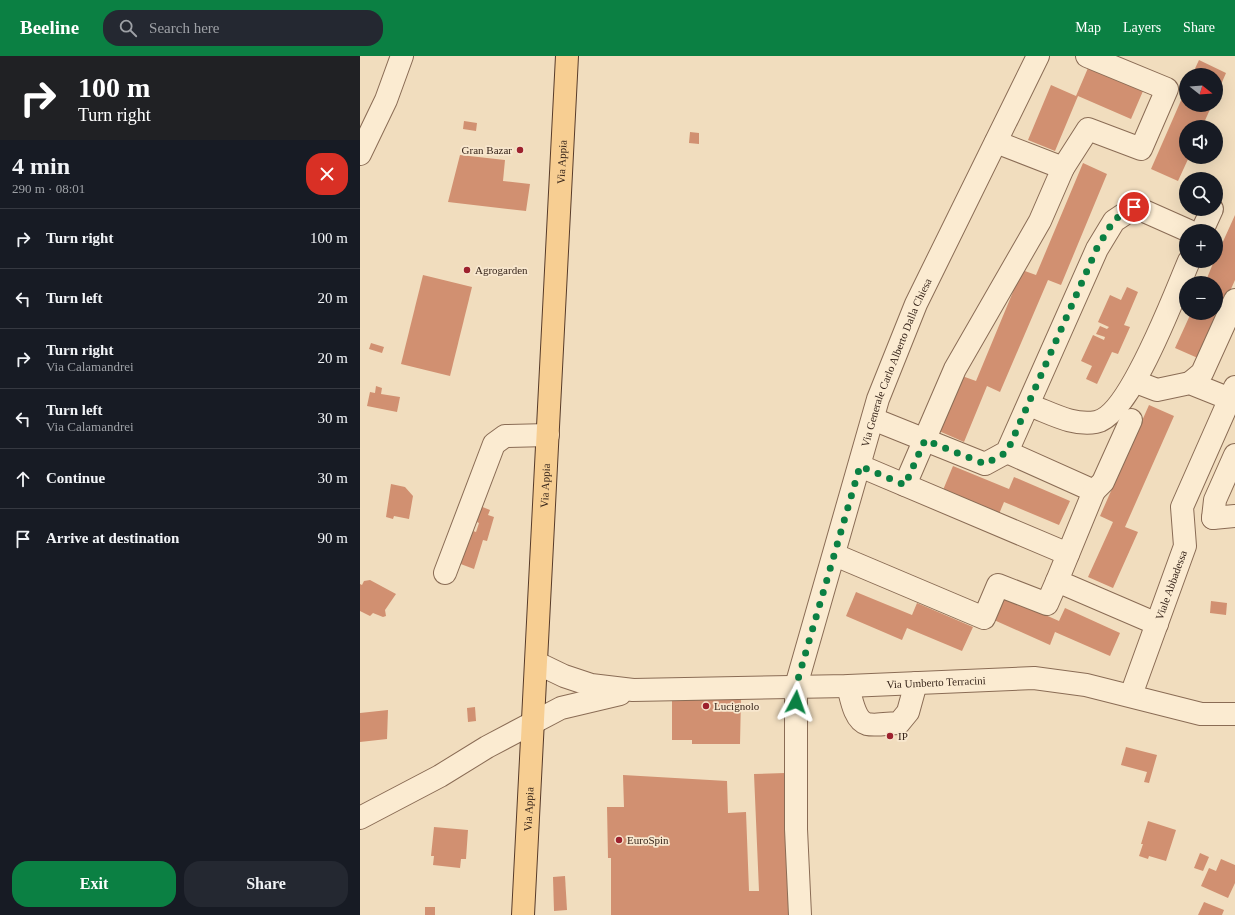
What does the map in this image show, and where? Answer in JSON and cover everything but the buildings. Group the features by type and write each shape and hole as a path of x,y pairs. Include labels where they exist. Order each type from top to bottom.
{"main road":[{"name":"Via Appia","path":"523,915 567,56"}],"street":[{"path":"360,154 386,100 402,56"},
{"name":"Via Generale Carlo Alberto Dalla Chiesa","path":"800,915 796,829 796,686 835,555 878,399 916,304 1038,56"},
{"path":"905,485 955,369 1040,221 1063,168 1088,129 1141,149 1167,89 1087,56"},
{"path":"996,142 1063,168"},
{"path":"873,419 985,464 1007,452 1097,248 1114,220 1134,207 1179,227"},
{"path":"1029,404 1074,423 1098,422 1117,408 1136,382 1186,268"},
{"path":"1136,382 1157,390 1190,382 1202,373 1235,300"},
{"path":"1190,382 1233,396"},
{"name":"Viale Abbadessa","path":"1131,695 1185,546 1182,507 1233,396"},
{"path":"835,555 984,618 998,585 1047,604 1094,491 1103,482 1131,420"},
{"path":"445,573 494,444 505,436 548,434"},
{"path":"1007,452 1094,491"},
{"path":"1185,546 1213,518 1216,500 1235,455"},
{"path":"860,466 1068,554"},
{"path":"1213,518 1235,516"},
{"path":"1057,581 1156,624"},
{"path":"536,663 564,676 591,685 634,690"},
{"name":"Via Umberto Terracini","path":"634,690 848,686 1034,678 1086,685 1131,695 1200,714 1235,714"},
{"path":"848,686 853,705 863,722 868,724 899,723 908,712 916,683"},
{"path":"360,818 440,776 487,747 561,708 634,690"}],"place":[{"name":"Gran Bazar","path":"520,150"},
{"name":"Agrogarden","path":"467,270"},
{"name":"Lucignolo","path":"706,706"},
{"name":"IP","path":"890,736"},
{"name":"EuroSpin","path":"619,840"}],"route":[{"path":"796,702 796,686 860,466 905,485 925,440 985,464 1007,452 1097,248 1114,220 1134,207"}]}
